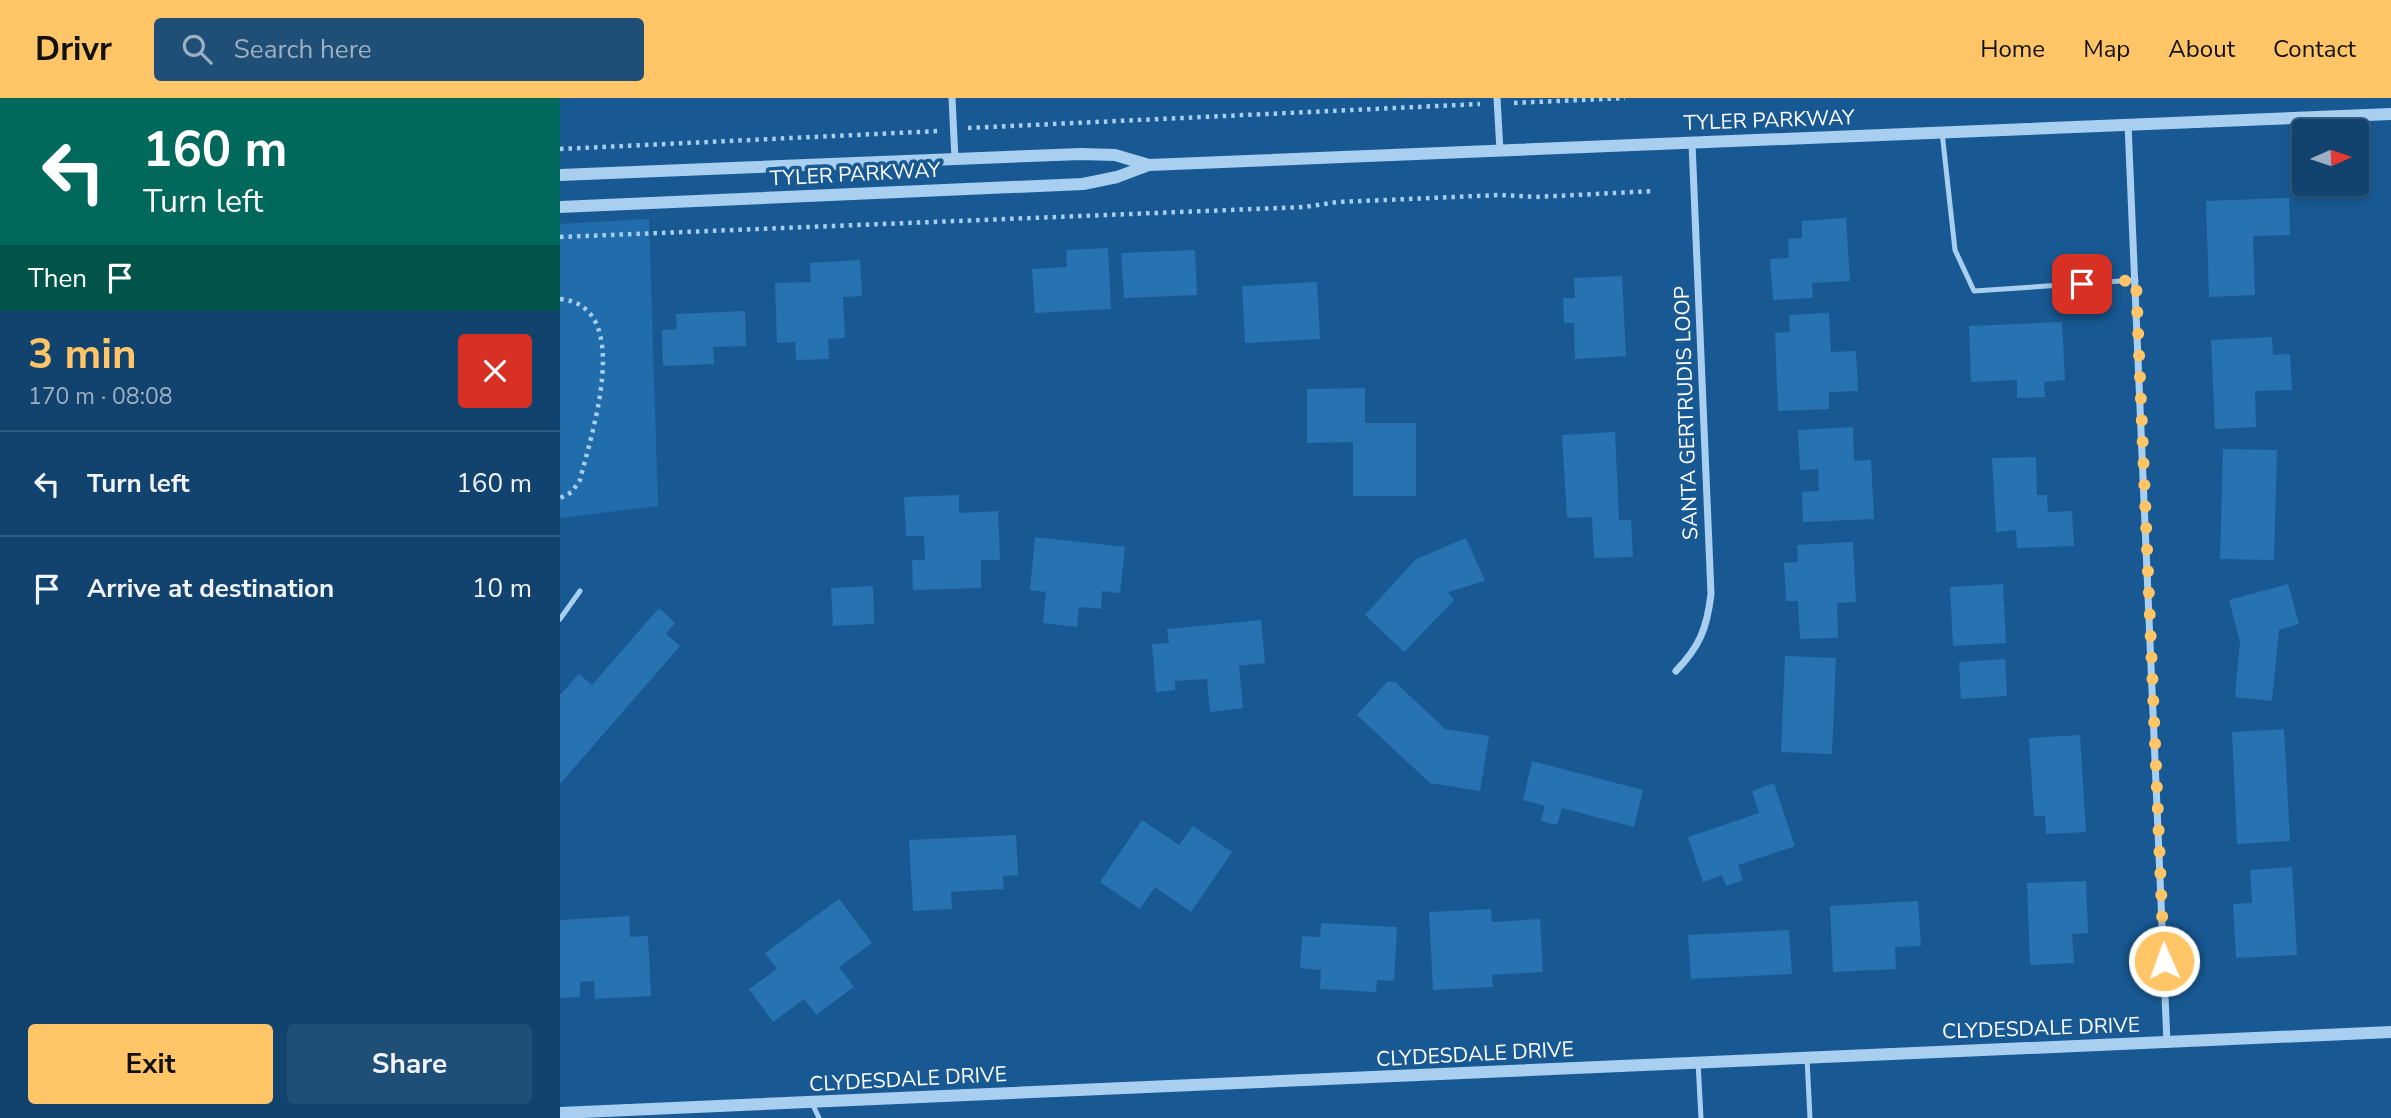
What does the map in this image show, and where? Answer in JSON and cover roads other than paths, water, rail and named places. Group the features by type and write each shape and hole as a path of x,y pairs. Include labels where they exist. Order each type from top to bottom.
{"street":[{"path":"952,98 955,159"},
{"path":"1497,101 1500,151"},
{"name":"TYLER PARKWAY","path":"560,207 1083,184 1117,177 1149,166 2391,114"},
{"path":"2128,123 2167,1042"},
{"name":"SANTA GERTRUDIS LOOP","path":"1676,671 1690,657 1702,638 1711,594 1692,143"},
{"name":"TYLER PARKWAY","path":"560,175 1081,154 1115,155 1149,166"},
{"name":"CLYDESDALE DRIVE","path":"560,1113 2391,1032"}],"lane":[{"path":"1942,132 1955,250 1974,291 2136,280"},
{"path":"560,619 580,591"},
{"path":"1807,1057 1810,1118"},
{"path":"1698,1062 1701,1118"},
{"path":"812,1103 819,1118"}]}
